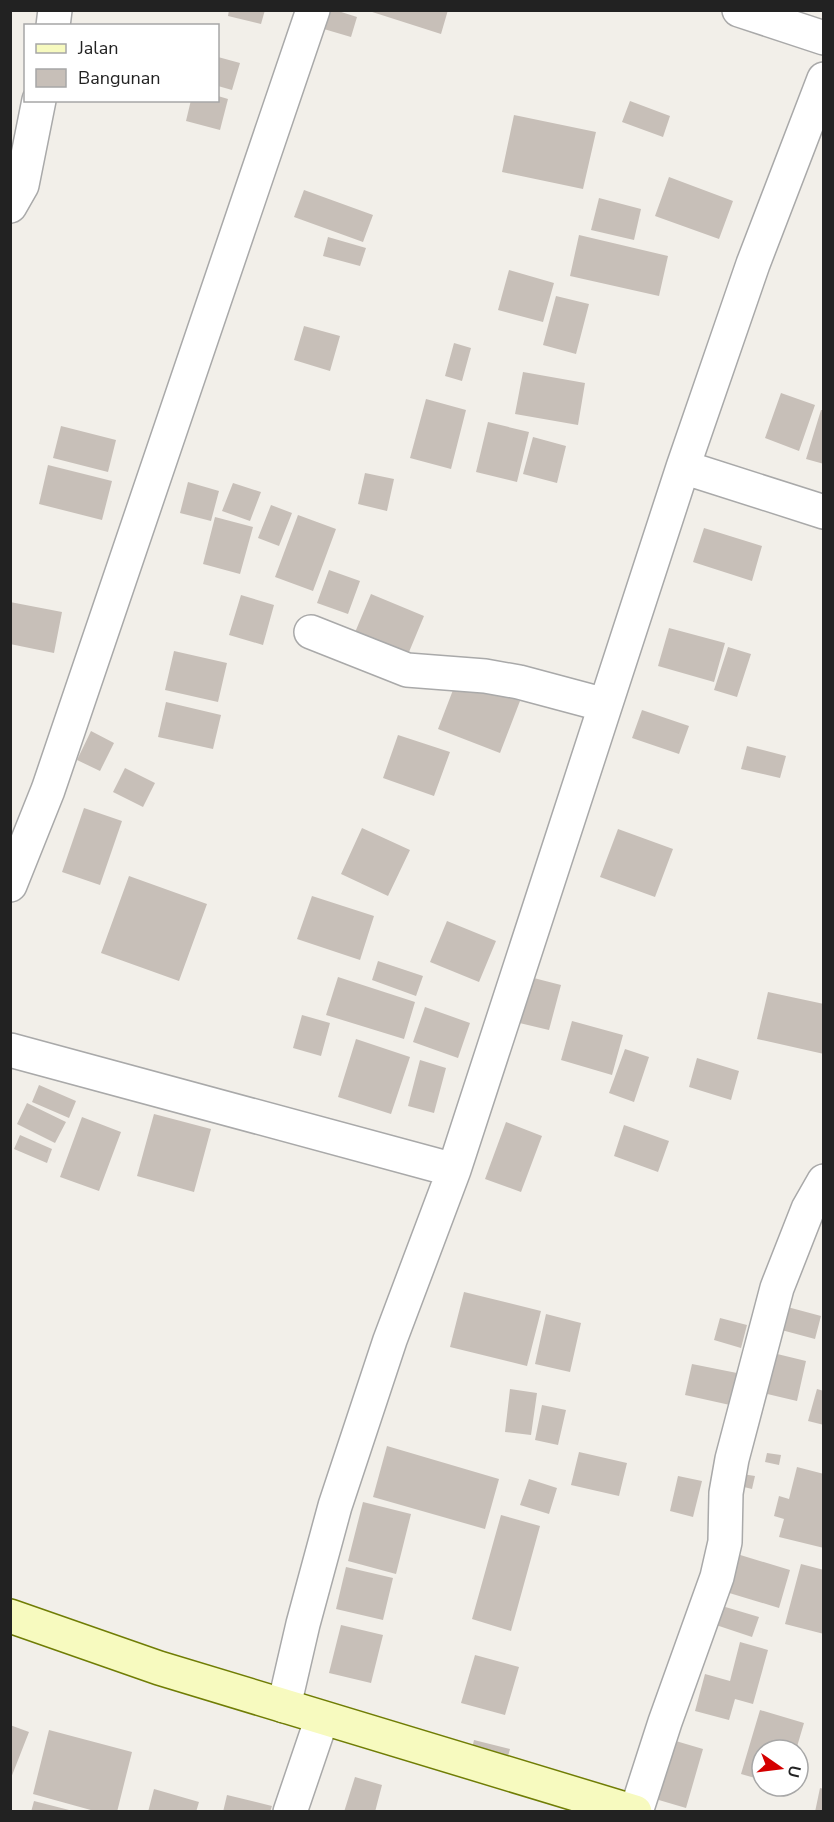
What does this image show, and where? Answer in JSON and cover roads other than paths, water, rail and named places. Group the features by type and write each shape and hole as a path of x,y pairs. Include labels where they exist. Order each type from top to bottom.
{"main road":[{"path":"10,1616 159,1668 635,1812"}],"street":[{"path":"10,885 55,767 313,10"},
{"path":"739,10 824,39"},
{"path":"284,1706 303,1624 335,1506 390,1340 454,1170 683,467 753,264 824,79"},
{"path":"10,206 22,185 39,102"},
{"path":"683,467 824,512"},
{"path":"311,632 407,670 484,676 519,682 605,705"},
{"path":"10,1050 454,1170"},
{"path":"635,1812 717,1577 724,1542 726,1493 732,1459 777,1288 808,1209 824,1181"},
{"path":"290,1812 322,1718"}]}
